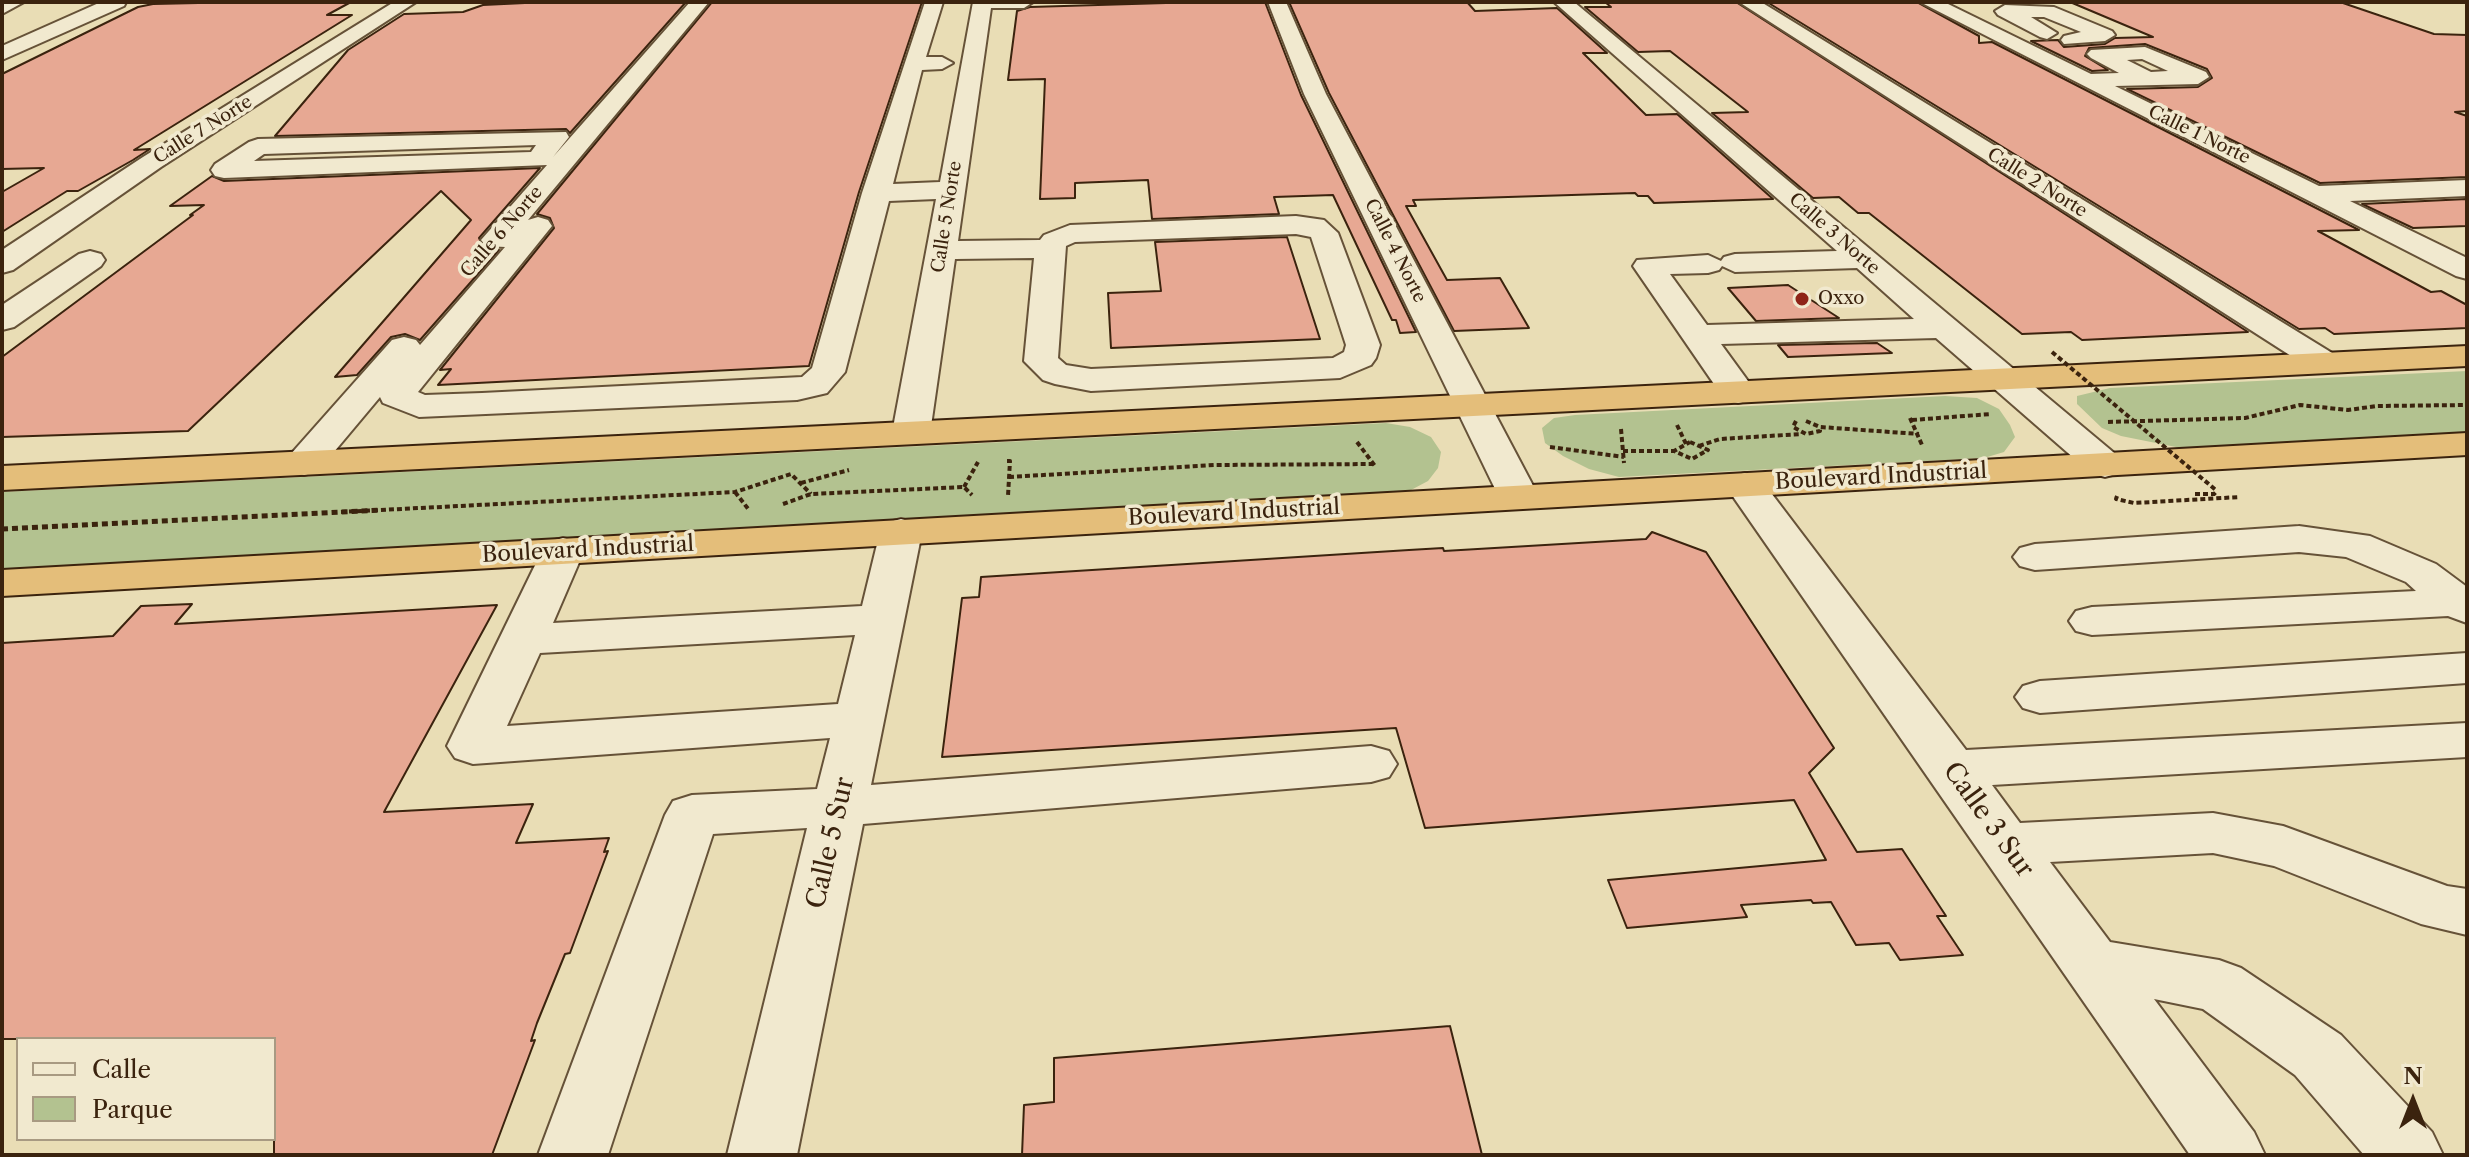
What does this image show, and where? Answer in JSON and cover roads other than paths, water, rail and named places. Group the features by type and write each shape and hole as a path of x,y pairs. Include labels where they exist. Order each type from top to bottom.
{"highway":[{"path":"2,478 2467,356"},
{"name":"Boulevard Industrial","path":"2,583 1519,497 1624,467 1745,485 2467,444"}],"street":[{"path":"2,8 15,2"},
{"path":"2,54 117,2"},
{"name":"Calle 7 Norte","path":"2,264 152,162 407,2"},
{"name":"Calle 6 Norte","path":"304,463 700,2"},
{"path":"538,226 396,395 419,406 466,405 797,389 814,385 828,372 876,193 934,2"},
{"path":"982,2 1024,2"},
{"name":"Calle 5 Norte","path":"911,433 982,2"},
{"name":"Calle 4 Norte","path":"1277,2 1315,94 1519,497"},
{"name":"Calle 3 Norte","path":"1563,2 2105,465"},
{"name":"Calle 2 Norte","path":"1748,2 2325,363"},
{"name":"Calle 1 Norte","path":"1929,2 2467,270"},
{"path":"2,19 62,18"},
{"path":"2009,41 2063,40"},
{"path":"913,64 972,62"},
{"path":"2088,81 2149,79"},
{"path":"152,162 241,159 258,147 557,137 538,159 224,170 241,159"},
{"path":"2317,194 2467,188"},
{"path":"876,193 951,190"},
{"path":"1314,226 1324,233 1363,345 1359,358 1340,368 1091,380 1055,373 1041,361 1050,249 1054,241 1070,234 1314,226"},
{"path":"941,250 1050,249"},
{"path":"1738,392 1648,266 1864,259"},
{"path":"2,320 90,260"},
{"path":"1698,335 1943,328"},
{"name":"Calle 3 Sur","path":"1745,485 2230,1155"},
{"name":"Calle 5 Sur","path":"762,1155 901,532"},
{"path":"2035,557 2299,539 2355,545 2421,573 2462,606"},
{"path":"563,551 473,746 859,719"},
{"path":"2092,621 2462,606"},
{"path":"523,639 882,619"},
{"path":"2040,697 2467,668"},
{"path":"1951,769 2467,740"},
{"path":"573,1155 692,815 838,807 1371,764"},
{"path":"2005,844 2213,833 2283,847 2442,908 2467,912"},
{"path":"2091,963 2219,986 2318,1055 2408,1155"}],"place":[{"name":"Oxxo","path":"1802,299"}]}
